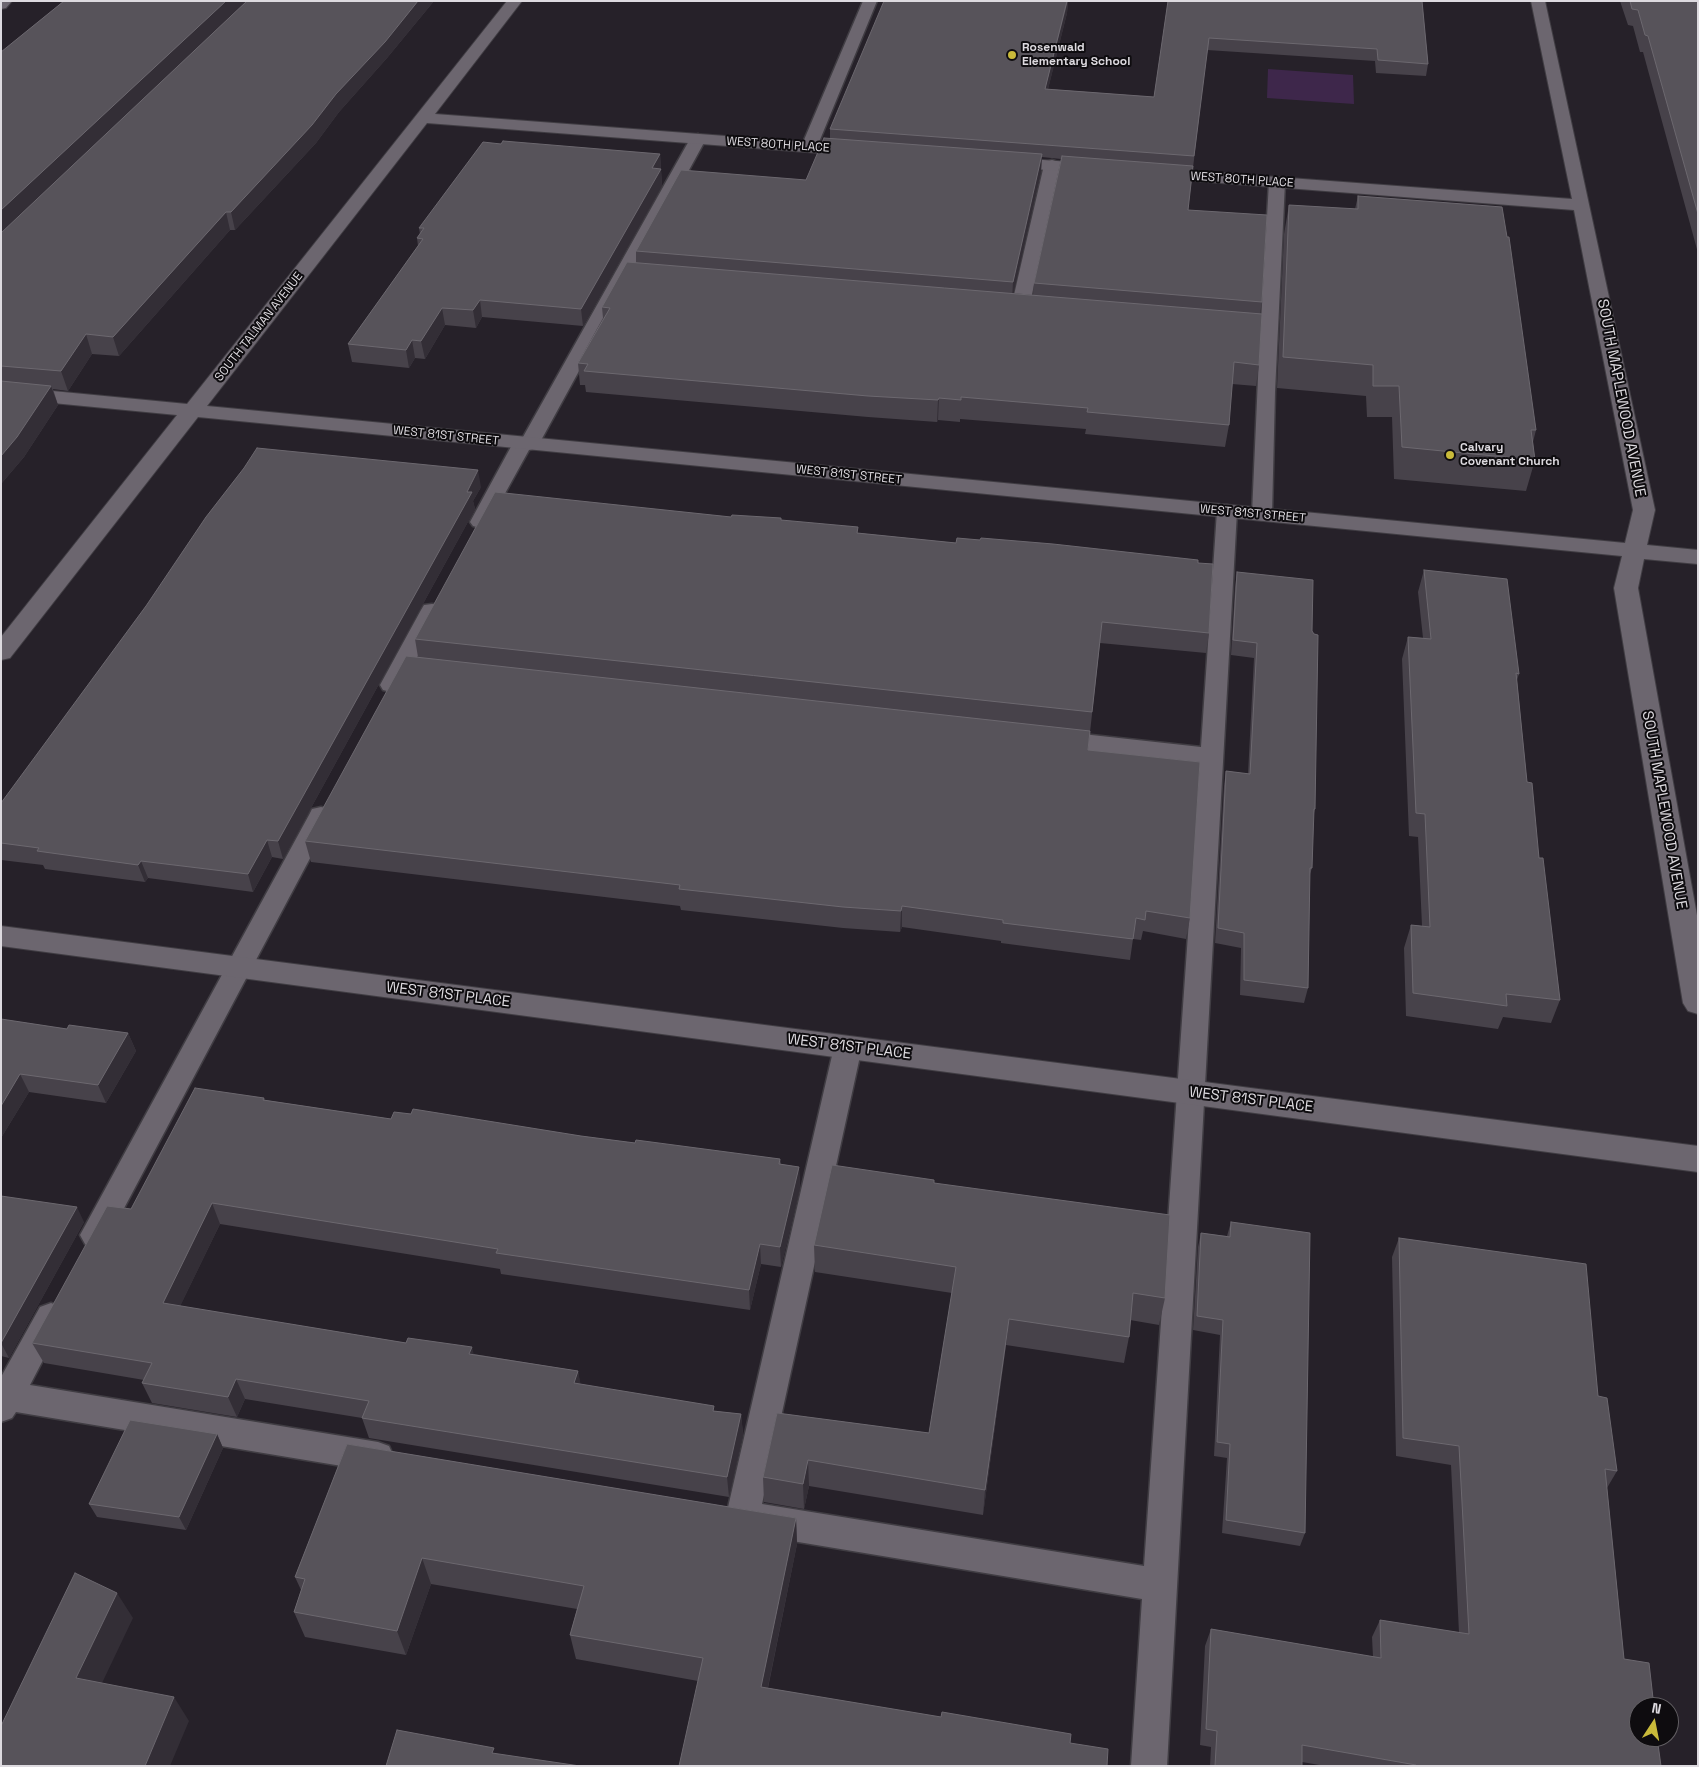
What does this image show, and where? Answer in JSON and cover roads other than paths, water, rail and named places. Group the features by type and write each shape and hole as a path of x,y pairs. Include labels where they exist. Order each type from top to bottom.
{"street":[{"path":"1,4 6,1"},
{"name":"SOUTH TALMAN AVENUE","path":"1,653 516,1"},
{"name":"SOUTH MAPLEWOOD AVENUE","path":"1538,1 1644,510 1626,588 1698,1003"},
{"name":"WEST 80TH PLACE","path":"423,118 877,152"},
{"path":"984,160 1110,170"},
{"name":"WEST 80TH PLACE","path":"1140,172 1582,205"},
{"name":"WEST 81ST STREET","path":"1,392 1698,557"},
{"name":"WEST 81ST PLACE","path":"1,936 1698,1159"}],"lane":[{"path":"809,147 870,1"},
{"path":"470,539 526,444 698,139"},
{"path":"1020,308 1052,165"},
{"path":"1262,514 1277,182"},
{"path":"622,275 642,277"},
{"path":"1000,306 1039,309"},
{"path":"1212,323 1270,328"},
{"path":"1149,1766 1227,511"},
{"path":"378,710 411,668 443,590"},
{"path":"1034,736 1212,756"},
{"path":"82,1258 332,796"},
{"path":"848,1047 728,1514 1160,1585"},
{"path":"64,1292 4,1402 409,1462"}],"place":[{"name":"Rosenwald Elementary School","path":"1012,55"},
{"name":"Calvary Covenant Church","path":"1450,455"}]}
